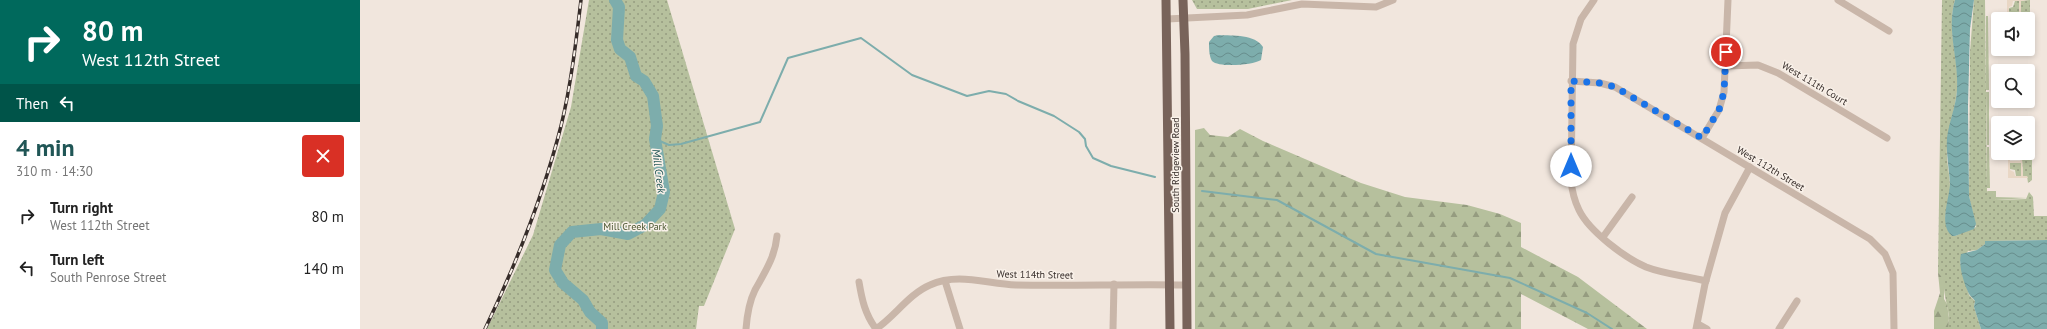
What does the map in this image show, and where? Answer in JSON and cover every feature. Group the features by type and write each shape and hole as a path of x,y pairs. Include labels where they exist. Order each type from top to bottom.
{"main road":[{"name":"South Ridgeview Road","path":"1166,0 1170,329"},
{"name":"South Ridgeview Road","path":"1183,0 1187,329"}],"street":[{"path":"1594,0 1581,19 1575,35 1572,55 1573,195 1579,211 1587,222 1603,237 1634,261 1647,267 1706,281"},
{"path":"1702,138 1719,110 1724,92 1728,0"},
{"path":"1838,0 1889,30"},
{"path":"1167,19 1246,15 1302,4 1365,7 1389,2"},
{"name":"West 111th Court","path":"1726,66 1758,65 1774,71 1887,138"},
{"name":"West 112th Street","path":"1571,81 1600,83 1615,87 1750,166 1870,239 1885,254 1893,273 1894,329"},
{"path":"1707,329 1697,327 1706,281 1725,213 1750,166"},
{"path":"1603,237 1632,197"},
{"path":"746,329 749,307 755,291 773,256 777,236"},
{"name":"West 114th Street","path":"859,282 863,305 870,321 876,329 922,289 930,284 959,278 1010,284 1186,284"},
{"path":"945,281 960,329"},
{"path":"1113,329 1114,284"},
{"path":"1779,329 1797,302"}],"green space":[{"name":"Mill Creek Park","path":"589,0 667,0 735,229 704,306 699,306 696,329 487,329 533,235 571,107"},
{"path":"1192,0 1292,0 1248,9 1197,9"},
{"path":"1942,0 1955,0 1952,34 1957,68 1957,91 1947,148 1950,188 1946,213 1947,224 1955,236 1976,227 1969,196 1970,52 1974,0 1985,0 1987,192 1993,193 1996,200 2026,199 2029,192 2033,197 2034,216 2047,216 2047,240 1986,241 1985,244 1977,250 1968,251 1960,262 1969,295 1975,301 1974,307 1981,329 1948,329 1949,318 1944,279 1938,273"},
{"path":"2030,0 2030,12 2021,12 2020,1"},
{"path":"2015,1 2019,1 2019,12 2009,12 2009,8 2013,7"},
{"path":"1986,16 1988,16 1989,90 1986,90"},
{"path":"1986,92 1989,92 1989,145 1987,145"},
{"path":"1204,128 1210,135 1228,137 1240,129 1263,141 1361,183 1405,197 1467,205 1500,214 1521,223 1521,247 1578,277 1647,329 1588,329 1521,294 1521,329 1195,329 1195,130"},
{"path":"1987,147 1989,147 1990,188 1987,188"},
{"path":"2022,160 2032,160 2032,180 2028,183 2027,176 2023,176"},
{"path":"2010,163 2021,163 2021,176 2016,176 2015,170 2010,169"},
{"path":"1987,191 1996,191 1996,197 2028,198 1996,200 1993,193 1988,193"},
{"path":"1938,273 1944,278 1944,299 1947,304 1949,318 1948,329 1934,329 1934,311 1940,293"}],"shaded area":[{"path":"2007,0 2026,0 2021,1 2021,12 2019,12 2019,1 2013,1 2012,6 2009,7 2009,12 2007,12"},
{"path":"2008,160 2022,160 2023,176 2027,176 2028,178 2008,178","holes":["2010,163 2021,163 2021,176 2015,176 2014,172 2010,170"]}],"water":[{"path":"1955,0 1974,0 1970,29 1968,106 1969,196 1976,224 1974,229 1952,236 1948,231 1945,218 1950,189 1947,138 1957,90 1952,33"},
{"path":"1214,36 1243,36 1255,40 1263,47 1261,60 1236,65 1221,64 1212,61 1209,42"},
{"path":"2047,240 2047,329 1981,329 1974,307 1975,301 1969,294 1962,274 1960,263 1961,254 1977,250 1985,244 1985,241"}],"waterway":[{"name":"Mill Creek","path":"602,329 602,323 590,312 583,300 563,283 555,270 560,245 572,232 601,229 628,234 645,225 660,209 664,192 655,139 657,126 653,96 644,81 636,76 630,57 620,49 617,40 619,7 615,0"},
{"path":"655,139 669,145 681,144 760,122 788,58 861,38 912,75 967,96 989,91 1006,94 1018,101 1054,116 1079,132 1085,139 1086,146 1093,158 1111,166 1155,177"},
{"path":"1202,191 1277,200 1376,254 1510,278 1587,313 1612,329"}],"railway":[{"path":"485,329 528,230 554,152 568,95 581,0"}],"route":[{"path":"1571,166 1571,81 1609,84 1702,138 1719,110 1724,92 1726,52"}]}
